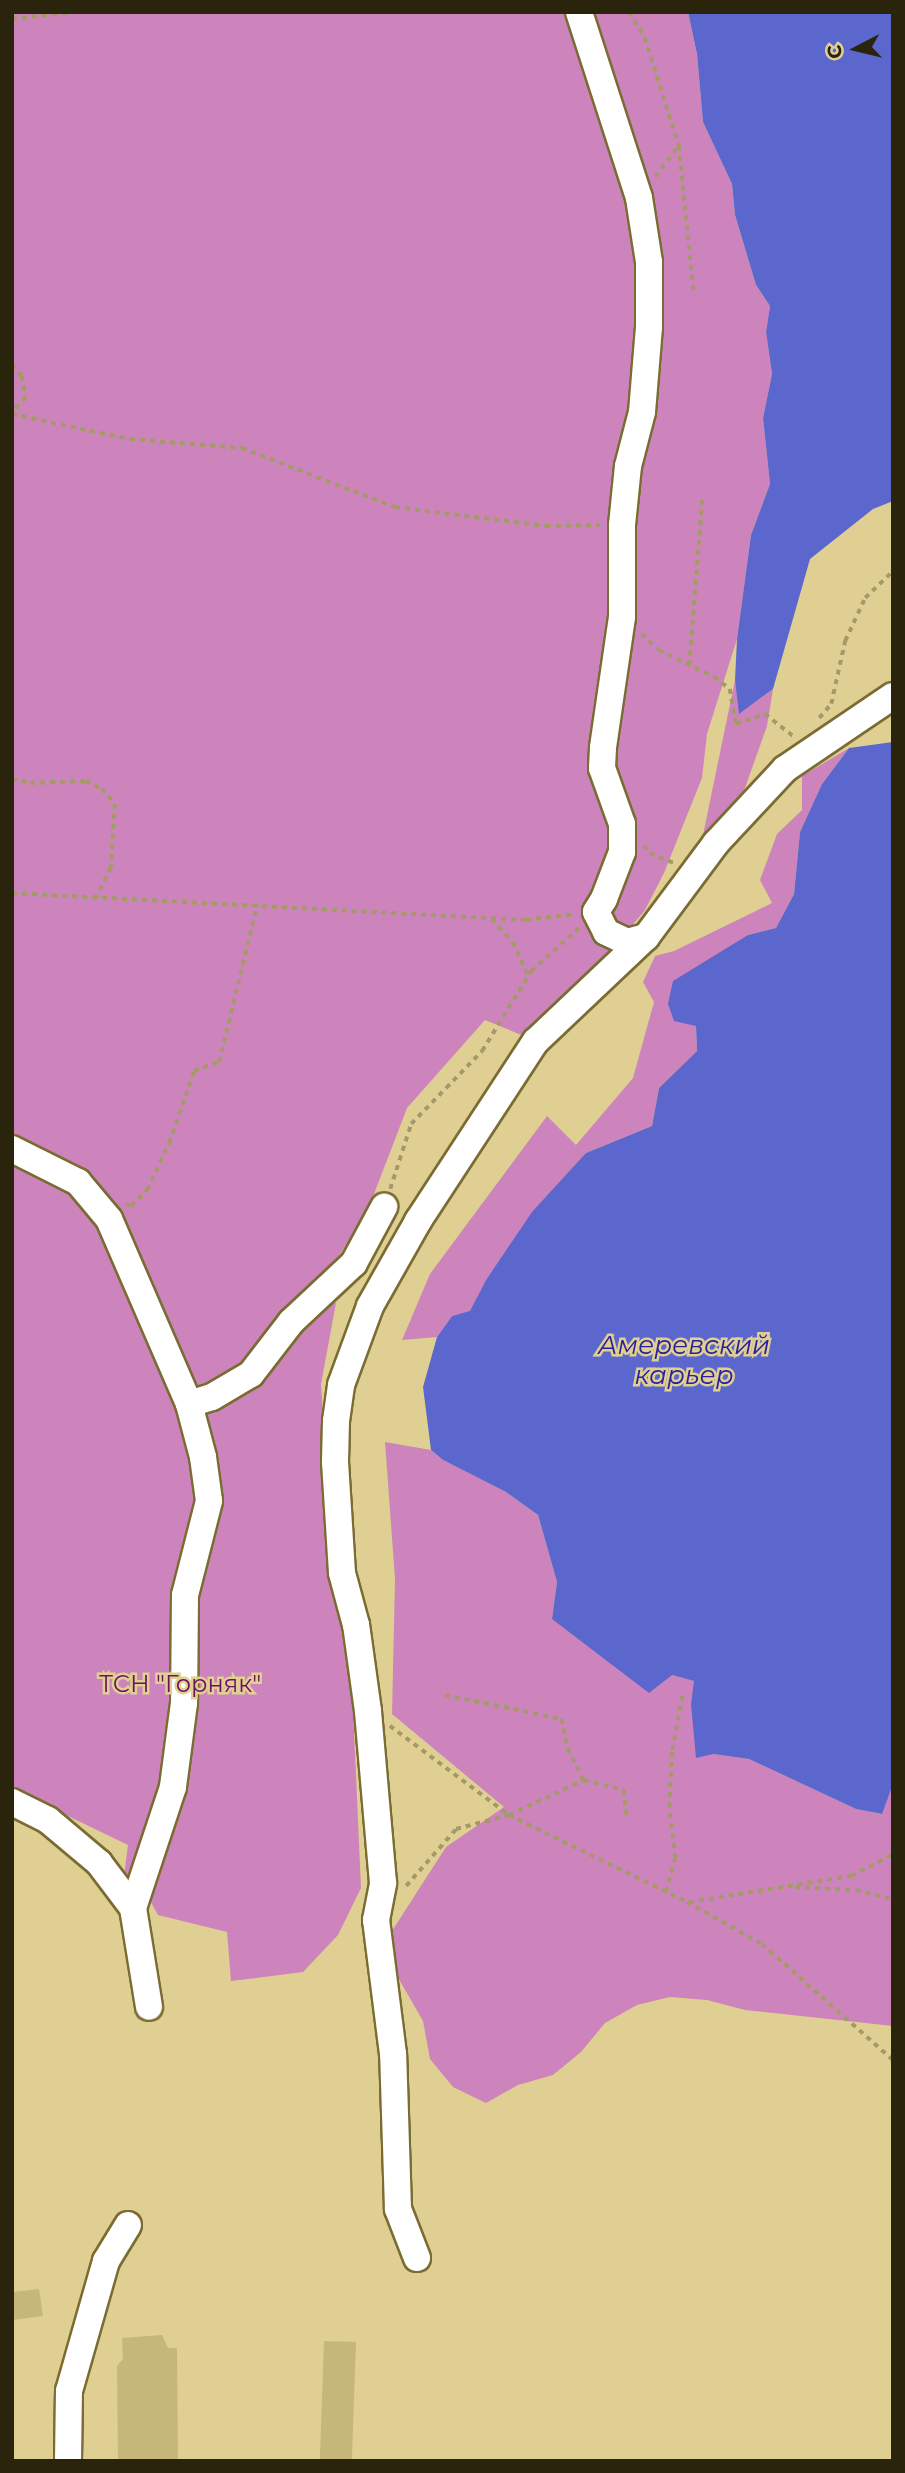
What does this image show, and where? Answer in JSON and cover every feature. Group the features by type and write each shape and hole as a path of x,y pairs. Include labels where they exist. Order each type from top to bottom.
{"street":[{"path":"579,12 639,198 649,262 649,327 642,412 628,466 622,525 622,617 603,758 603,768 622,824 622,852 604,899 596,912 606,932 627,942 646,937"},
{"path":"417,2258 398,2209 393,2054 376,1920 383,1883 369,1711 356,1625 342,1573 335,1462 336,1421 341,1385 370,1306 418,1221 536,1041 646,937 716,843 785,769 893,696"},
{"path":"12,1149 78,1182 109,1219 189,1405 203,1457 209,1501 185,1595 184,1703 173,1787 133,1908 149,2007"},
{"path":"189,1405 212,1397 251,1374 291,1322 354,1263 384,1207"},
{"path":"12,1802 48,1820 99,1863 133,1908"},
{"path":"68,2461 69,2391 106,2261 128,2225"}],"path":[{"path":"12,19 76,12"},
{"path":"629,12 645,38 679,146 694,293"},
{"path":"662,168 679,146"},
{"path":"12,365 22,376 26,398 12,414 130,439 242,448 395,507 547,526 622,525"},
{"path":"689,665 702,500"},
{"path":"815,723 831,704 845,641 865,598 893,571"},
{"path":"622,617 659,650 730,690 736,724 765,714 811,750"},
{"path":"12,779 30,783 86,781 102,789 115,804 111,868 96,899"},
{"path":"622,824 650,853 694,872"},
{"path":"12,893 526,920 596,912"},
{"path":"120,1203 131,1206 147,1190 169,1143 194,1071 219,1062 257,905"},
{"path":"384,1207 411,1124 482,1051 528,976 596,912"},
{"path":"491,918 513,942 528,976"},
{"path":"666,1892 675,1858 668,1807 672,1751 683,1692"},
{"path":"445,1695 562,1719 568,1749 584,1780"},
{"path":"369,1711 509,1815 687,1902 762,1944 893,2060"},
{"path":"403,1889 456,1829 509,1815 584,1780 624,1790 627,1817"},
{"path":"687,1902 852,1876 893,1854"},
{"path":"788,1886 856,1890 893,1899"}],"green space":[{"name":"ТСН \"Горняк\"","path":"12,12 688,12 697,54 703,122 732,184 735,215 756,285 770,306 766,332 772,374 763,418 770,484 751,535 737,639 707,734 702,778 664,873 645,910 536,1041 485,1020 407,1108 369,1207 330,1271 318,1300 336,1303 321,1384 333,1574 353,1708 361,1888 338,1935 303,1972 231,1981 227,1932 158,1915 142,1886 124,1876 128,1845 12,1789"},
{"path":"735,680 740,713 773,689 767,726 740,802 703,835"},
{"path":"849,748 822,784 800,832 794,894 776,928 748,935 696,1026 697,1051 659,1088 652,1126 586,1153 486,1280 470,1312 452,1316 437,1337 402,1340 430,1274 547,1116 576,1145 633,1078 654,1002 643,982 655,956 674,951 772,903 760,880 777,834 802,810 802,776"},
{"path":"385,1442 431,1450 443,1460 506,1492 538,1515 557,1582 552,1619 672,1675 695,1681 691,1704 713,1754 749,1759 856,1809 881,1814 893,1784 893,2026 745,2010 707,2000 670,1997 637,2005 605,2023 581,2052 553,2075 518,2085 486,2103 453,2087 430,2059 423,2021 381,1948 446,1847 504,1807 392,1714 395,1579"}],"water":[{"path":"688,12 893,12 893,501 873,509 810,559 773,689 739,714 735,680 737,639 751,535 770,484 763,418 772,374 766,332 770,306 756,285 735,215 732,184 703,122 697,54"},
{"name":"Амеревский карьер","path":"893,742 893,1784 882,1814 856,1809 749,1759 713,1754 696,1758 691,1704 694,1681 672,1675 649,1693 552,1619 557,1582 538,1515 506,1492 443,1460 431,1450 423,1387 437,1337 452,1316 470,1311 486,1280 532,1212 586,1153 652,1126 659,1088 697,1051 696,1026 674,1021 668,1004 673,981 748,935 776,928 794,894 800,832 822,784 849,748"}],"building":[{"path":"39,2289 43,2316 12,2320 12,2292"},
{"path":"162,2335 168,2348 177,2348 178,2461 118,2461 117,2366 123,2359 122,2338"},
{"path":"324,2341 356,2342 352,2461 320,2461"}]}
